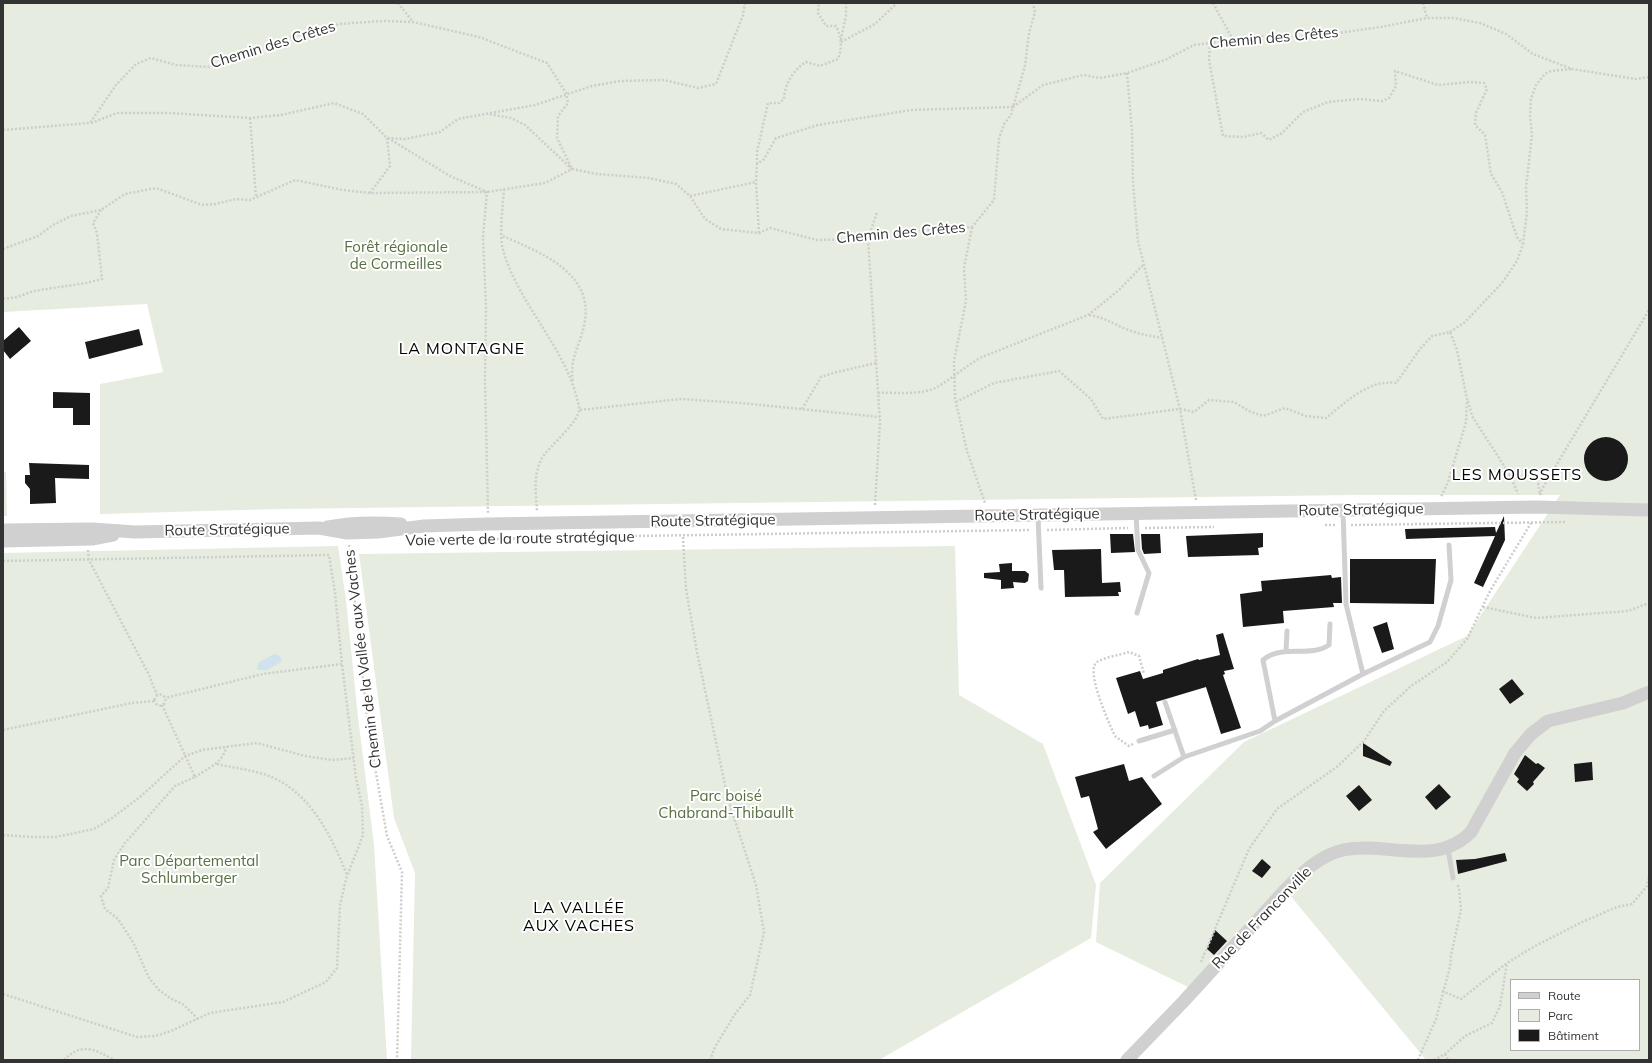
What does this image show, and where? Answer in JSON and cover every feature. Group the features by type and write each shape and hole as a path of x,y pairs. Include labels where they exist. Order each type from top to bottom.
{"street":[{"name":"Route Stratégique","path":"3,530 92,529 135,532 319,528 347,523 364,522 424,526 1343,511 1439,509 1538,502 1649,510"},
{"name":"Route Stratégique","path":"3,541 92,539 135,532"},
{"name":"Rue de Franconville","path":"1127,1060 1286,889 1303,872 1321,858 1343,850 1365,848 1428,852 1448,849 1463,840 1471,832 1515,753 1531,734 1548,721 1623,703 1649,692"}],"lane":[{"path":"1343,511 1346,604 1363,674"},
{"path":"1136,514 1138,550 1148,573 1136,613"},
{"path":"1038,516 1042,588"},
{"path":"1154,776 1184,757 1260,731 1275,721 1363,674 1430,642 1438,626 1451,580 1449,545"},
{"path":"1275,721 1263,660 1268,656 1286,651 1310,652 1326,648 1329,645 1330,624"},
{"path":"1286,631 1286,651"},
{"path":"1165,702 1184,757"},
{"path":"1138,741 1175,730"},
{"path":"1448,849 1453,878"}],"path":[{"path":"398,3 413,22"},
{"path":"387,138 405,139 433,134 440,132 458,119 535,105 566,93 592,86 620,82 664,80 698,88 716,84 743,15 745,3"},
{"path":"759,233 756,182 757,152 768,103 779,103 784,100 784,92 797,68 806,62 820,66 838,59 842,50 836,26 826,26 818,13 819,3"},
{"path":"841,42 846,14 846,3"},
{"path":"841,42 875,24 897,3"},
{"path":"757,164 764,159 776,138 818,125 911,110 1013,107 1025,66 1029,33 1036,12 1032,3"},
{"path":"1213,3 1233,40"},
{"path":"1423,3 1427,18"},
{"name":"Chemin des Crêtes","path":"572,170 597,174 649,178 676,184 690,196 705,219 721,229 759,233 770,228 817,240 868,239 937,229 972,227 994,200 999,139 1004,124 1012,115 1013,107 1043,85 1083,75 1100,78 1127,73 1165,60 1194,45 1261,36 1310,37 1381,27 1427,18 1453,18 1480,24 1506,34 1533,54 1572,70 1636,79 1649,77"},
{"name":"Chemin des Crêtes","path":"90,123 116,85 136,64 151,58 176,65 210,67 250,54 287,38 339,24 383,21 413,22 479,37 547,63 566,93"},
{"path":"1210,42 1209,60 1223,136 1243,137 1261,133 1269,140 1282,133 1303,112 1328,102 1359,99 1382,101 1390,98 1396,86 1395,71 1438,85 1470,82 1484,83 1487,89 1476,113 1475,125 1485,135 1490,174 1502,192 1517,237 1523,244"},
{"path":"956,402 994,383 1059,371 1091,399 1103,419 1180,409 1194,412 1209,400 1234,402 1249,411 1263,416 1285,408 1306,416 1326,418 1365,388 1385,381 1396,383 1420,349 1432,336 1450,332 1465,322 1502,283 1517,261 1523,244 1526,212 1526,188 1532,134 1530,116 1531,99 1536,85 1545,74 1551,71 1572,70"},
{"path":"1127,73 1138,241 1180,409 1197,506"},
{"path":"566,93 568,103 558,116 557,138 572,170"},
{"path":"3,130 90,123 117,113 170,113 250,118 281,115 334,103 363,114 387,138 450,176 488,192"},
{"path":"485,114 511,118 524,125 572,170"},
{"path":"250,118 256,197"},
{"path":"370,193 390,166 387,138"},
{"path":"3,249 38,236 53,225 71,216 101,210 125,194 156,188 182,196 202,205 216,204 236,199 250,200 295,180 344,190 370,193 488,192 546,183 572,170"},
{"path":"690,196 756,182"},
{"path":"504,189 502,236 503,248 515,280 573,384"},
{"path":"485,540 487,524 485,380 486,307 483,236 488,192"},
{"path":"3,298 17,297 34,290 86,284 102,278 97,233 93,223 101,210"},
{"path":"871,534 880,418 868,239 877,212"},
{"path":"972,227 964,268 966,301 954,360 954,375 956,402 967,451 987,508 986,531"},
{"path":"502,236 560,264 582,290 585,315 584,327 574,353 570,369 580,410 576,420 541,459 535,479 537,523"},
{"path":"878,393 922,392 938,386 967,365 982,357 1088,315 1119,290 1144,264"},
{"path":"1202,980 1201,963 1229,893 1249,849 1277,809 1338,766 1364,741 1384,711 1412,686 1447,662 1467,639 1490,591 1531,522 1542,489 1649,310"},
{"path":"1088,315 1105,318 1125,329 1163,338"},
{"path":"1450,332 1457,350 1472,416 1510,475 1519,498"},
{"path":"802,409 821,377 833,372 876,363"},
{"path":"580,410 680,399 802,409 880,418"},
{"path":"1440,523 1439,500 1448,482 1466,422 1467,399"},
{"path":"1510,475 1518,477 1533,474 1537,478 1538,502"},
{"path":"1320,525 1531,522"},
{"name":"Voie verte de la route stratégique","path":"413,541 485,540 538,537 537,523"},
{"name":"Voie verte de la route stratégique","path":"561,537 871,534 1222,526"},
{"path":"683,537 686,589 697,652 728,799 756,885 764,932 750,995 735,1014 715,1047 710,1060"},
{"path":"92,539 91,546 88,551 89,560 149,675 157,695 154,701"},
{"name":"Chemin de la Vallée aux Vaches","path":"349,542 368,727 387,836 402,872 397,1060"},
{"path":"3,561 329,555 335,593 356,778 362,806 363,835 348,876 340,905 337,968 326,982 283,1002 210,1013 198,1020 155,1036 137,1037 3,994"},
{"path":"1483,607 1536,618 1628,611 1649,603"},
{"path":"1138,741 1129,746 1116,737 1100,698 1093,673 1093,667 1097,662 1130,652 1139,656 1144,674"},
{"path":"165,698 263,674 342,664"},
{"path":"157,695 162,694 165,698"},
{"path":"162,705 165,698"},
{"path":"3,730 132,703 154,701 156,704 162,705"},
{"path":"162,705 195,777"},
{"path":"3,835 31,838 56,837 94,829 112,818 140,797 185,756 202,750 257,743 306,756 332,760 354,758"},
{"path":"198,1020 184,1005 170,998 159,990 149,978 133,942 118,919 105,909 101,896 108,888 114,860 125,844 175,786 195,777 216,764 223,755 226,747"},
{"path":"216,764 251,770 279,780 307,802 325,828 348,876"},
{"path":"1442,991 1461,999 1507,963 1564,930 1616,907 1632,904 1647,886 1649,876"},
{"path":"1418,1060 1436,1019 1442,991 1450,968 1451,955 1461,910 1459,888 1453,878"},
{"path":"1434,1060 1445,1054 1465,1036 1492,1023 1500,1006 1507,963"},
{"path":"64,1060 71,1053 85,1048 95,1050 114,1060"},
{"path":"1445,1054 1448,1060"}],"green space":[{"name":"Forêt régionale de Cormeilles","path":"3,3 1649,3 1649,1060 1426,1060 1289,894 1200,993 1096,942 1100,883 1244,742 1467,636 1560,495 1356,495 277,509 100,514 100,384 163,372 147,304 3,312"},
{"path":"3,472 6,472 7,516 3,516"},
{"name":"Parc Départemental Schlumberger","path":"338,546 346,600 358,717 374,845 387,1060 3,1060 3,553"},
{"name":"Parc boisé Chabrand-Thibaullt","path":"955,546 959,695 1043,744 1096,885 1091,938 879,1060 411,1060 415,873 394,818 359,554"}],"water":[{"path":"274,654 280,656 282,661 267,670 257,670 258,663"}],"building":[{"path":"19,327 31,341 10,359 3,350 3,341"},
{"path":"139,329 143,345 89,359 85,342"},
{"path":"53,392 90,393 90,425 73,425 73,408 53,408"},
{"path":"1610,437 1615,438 1622,443 1627,450 1627,468 1622,475 1615,480 1602,481 1597,480 1590,475 1585,468 1584,455 1585,450 1590,443 1597,438"},
{"path":"29,463 89,465 89,479 55,478 56,503 30,504 30,489 25,483 25,475 30,475"},
{"path":"1504,516 1505,540 1483,587 1474,583 1495,536 1406,539 1405,529 1495,527 1496,533"},
{"path":"1263,533 1263,547 1258,548 1259,555 1188,557 1186,536"},
{"path":"1110,534 1133,534 1135,552 1111,553"},
{"path":"1141,534 1160,534 1161,553 1144,554 1142,549"},
{"path":"1101,549 1102,583 1120,582 1121,592 1118,592 1119,596 1065,597 1064,570 1054,570 1052,550"},
{"path":"1350,559 1436,559 1434,604 1350,603"},
{"path":"1012,563 1012,571 1025,571 1029,574 1028,581 1025,583 1013,582 1014,588 1001,589 1001,580 984,578 984,573 1000,572 999,564"},
{"path":"1331,575 1332,578 1341,577 1342,603 1333,603 1334,607 1283,611 1284,623 1243,627 1240,594 1262,591 1261,581"},
{"path":"1387,622 1394,649 1382,653 1373,627"},
{"path":"1223,633 1234,669 1224,671 1225,674 1223,675 1241,728 1221,734 1206,687 1156,702 1163,725 1149,729 1148,725 1140,727 1135,711 1128,714 1116,678 1140,671 1143,679 1163,673 1163,670 1198,659 1220,655 1216,635"},
{"path":"1512,679 1524,694 1510,704 1499,689"},
{"path":"1363,743 1392,762 1390,766 1363,756"},
{"path":"1525,755 1536,764 1538,763 1545,768 1527,791 1517,782 1519,779 1514,774"},
{"path":"1592,762 1593,780 1575,782 1574,764"},
{"path":"1124,764 1129,781 1142,777 1162,804 1106,849 1093,832 1098,829 1089,796 1081,798 1075,777"},
{"path":"1439,784 1451,797 1436,810 1425,797"},
{"path":"1359,785 1372,800 1359,811 1346,796"},
{"path":"1505,853 1507,861 1458,874 1456,860 1475,859"},
{"path":"1262,859 1271,867 1262,878 1252,871"},
{"path":"1215,930 1227,941 1214,955 1207,949"}],"district":[{"name":"LA MONTAGNE","path":"462,349"},
{"name":"LES MOUSSETS","path":"1517,475"},
{"name":"LA VALLÉE AUX VACHES","path":"579,917"}]}
